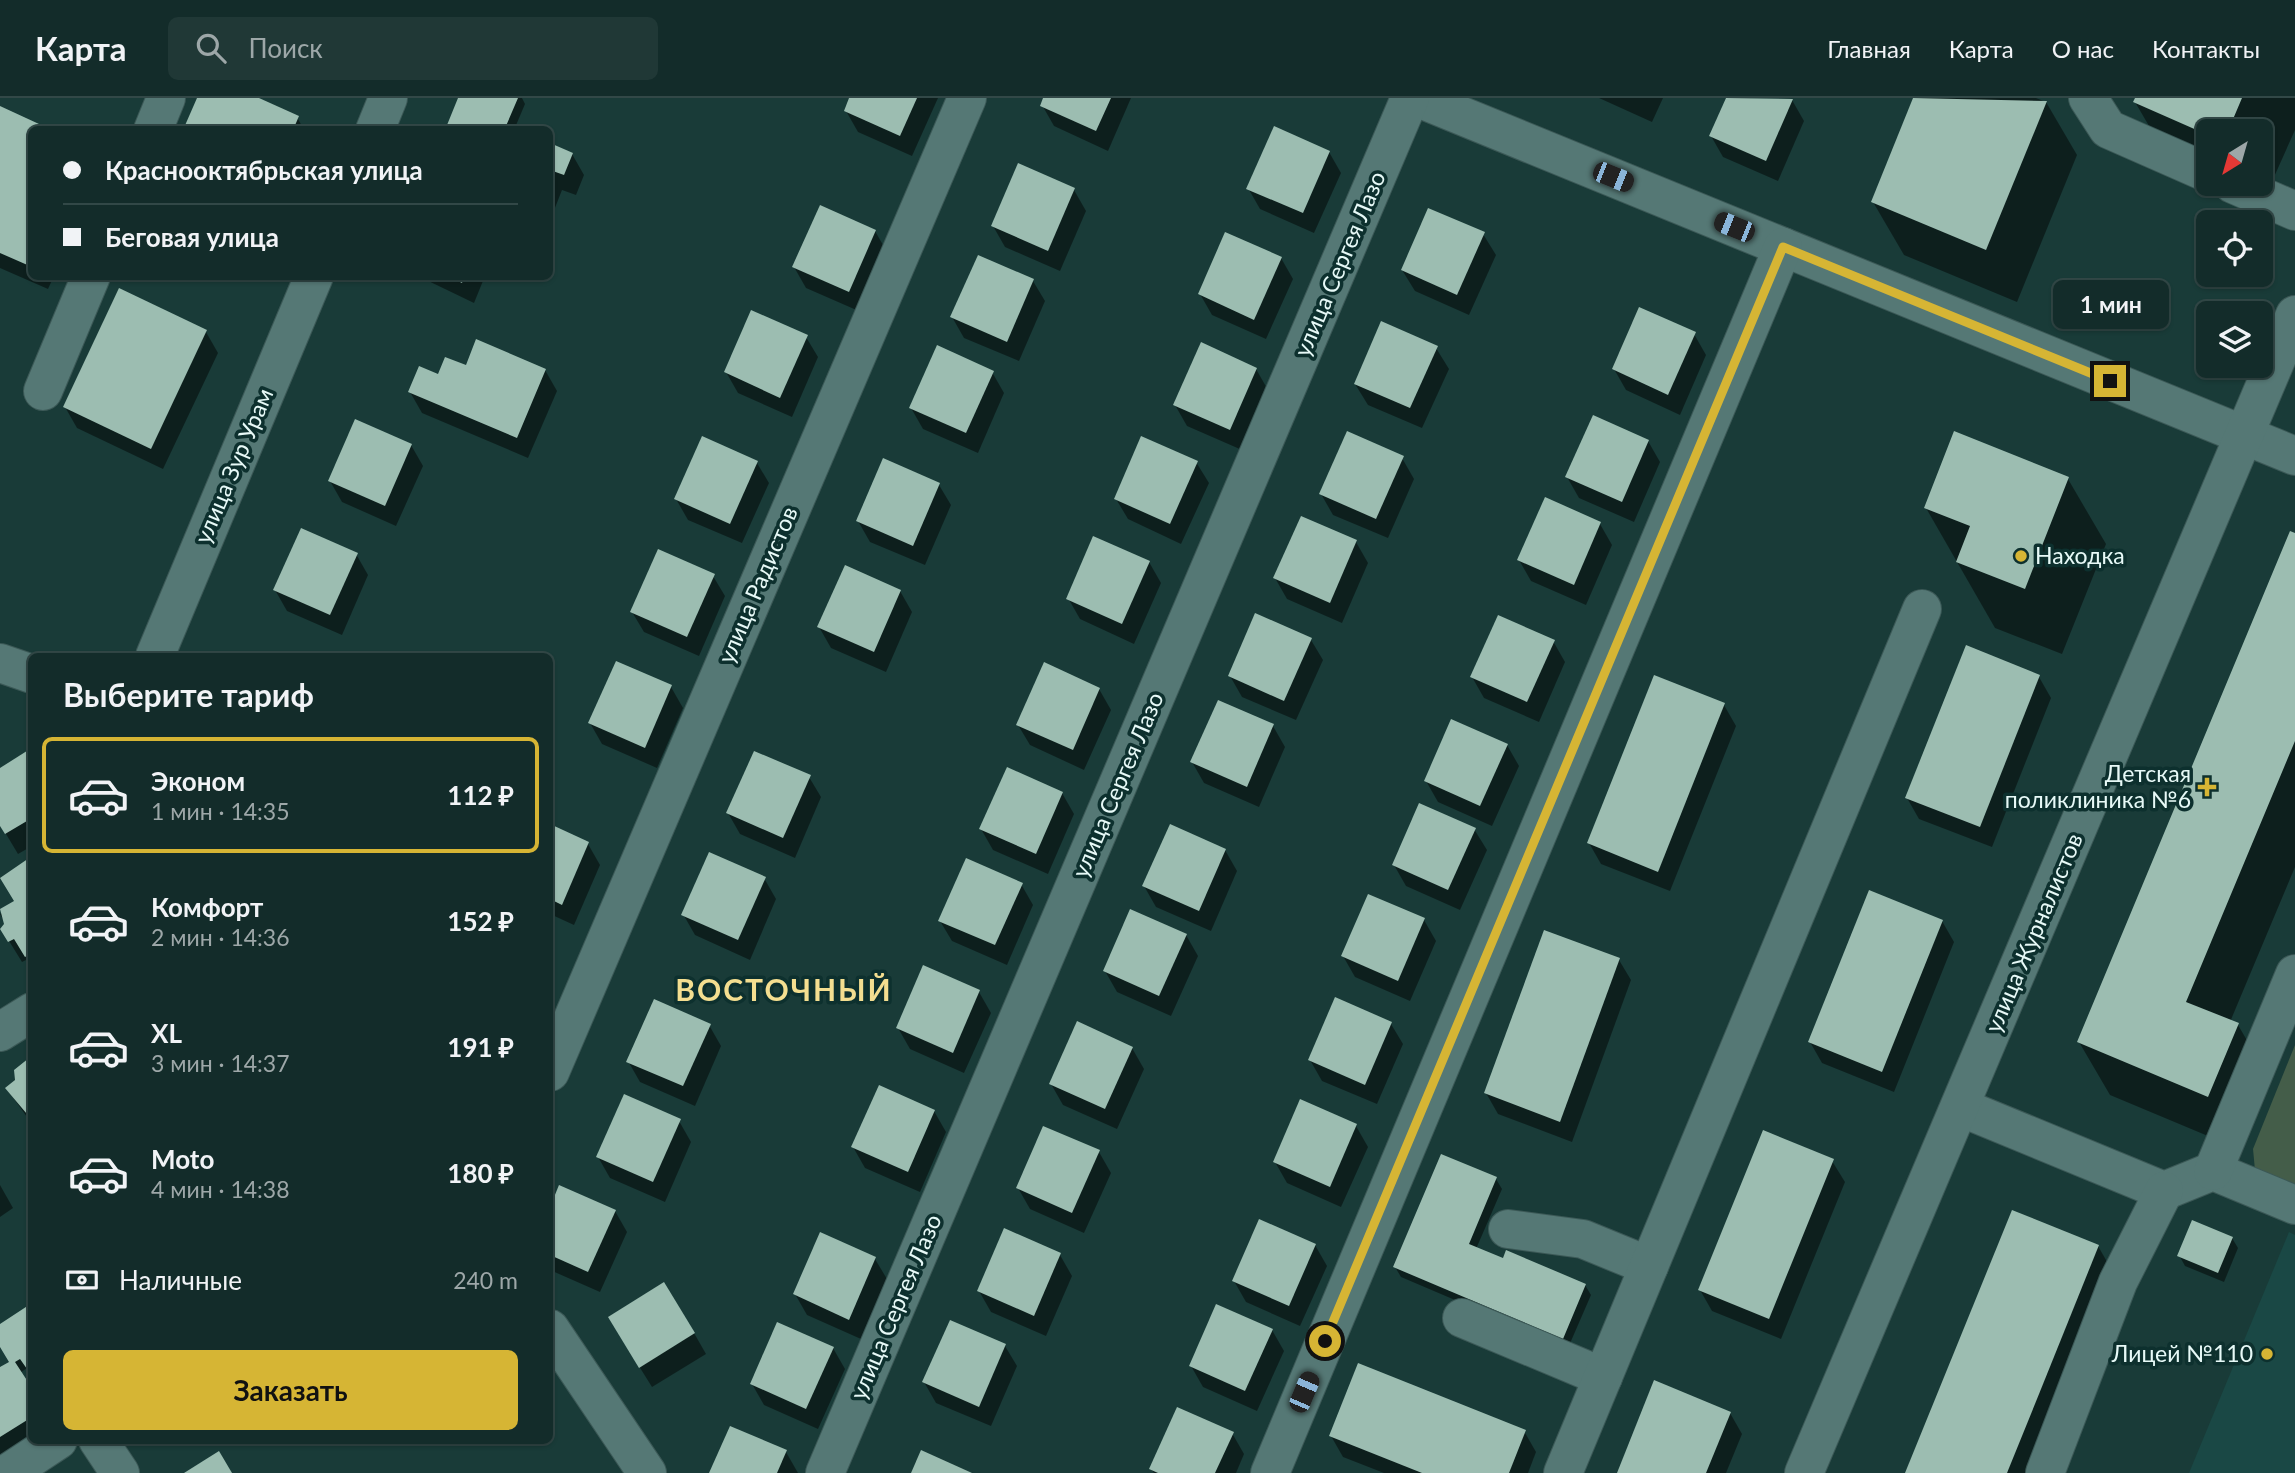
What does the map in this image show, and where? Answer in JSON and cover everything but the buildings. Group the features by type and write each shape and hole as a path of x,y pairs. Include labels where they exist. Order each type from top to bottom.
{"street":[{"path":"155,126 166,98"},
{"path":"377,126 388,98"},
{"name":"улица Радистов","path":"553,1065 967,98"},
{"name":"улица Сергея Лазо","path":"825,1473 1410,98"},
{"path":"1418,98 2295,456"},
{"path":"2088,98 2108,129 2196,168"},
{"path":"2261,196 2295,211"},
{"path":"1276,1471 1783,247"},
{"path":"43,391 89,280"},
{"name":"улица Зур Урам","path":"156,653 311,280"},
{"name":"улица Журналистов","path":"1804,1473 2295,315"},
{"path":"1563,1473 1922,609"},
{"path":"0,663 28,673"},
{"path":"2213,1171 2295,974"},
{"path":"0,1032 28,1014"},
{"path":"1960,1107 2164,1191"},
{"path":"2045,1473 2118,1282 2164,1191 2213,1171 2295,1205"},
{"path":"1508,1229 1583,1239 1649,1266"},
{"path":"1462,1318 1603,1377"},
{"path":"553,1333 647,1473"},
{"path":"8,1473 52,1444"},
{"path":"101,1444 120,1473"}],"shaded area":[{"name":"Лицей №110","path":"2289,1232 2295,1235 2295,1473 2189,1473"}],"green space":[{"path":"2295,1045 2295,1191 2255,1170 2253,1149"}],"place":[{"name":"Находка","path":"2021,556"},
{"name":"Детская поликлиника №6","path":"2207,787"},
{"name":"Лицей №110","path":"2267,1354"}],"district":[{"name":"ВОСТОЧНЫЙ","path":"784,991"}],"route":[{"path":"1325,1341 1783,247 2110,381"}]}
